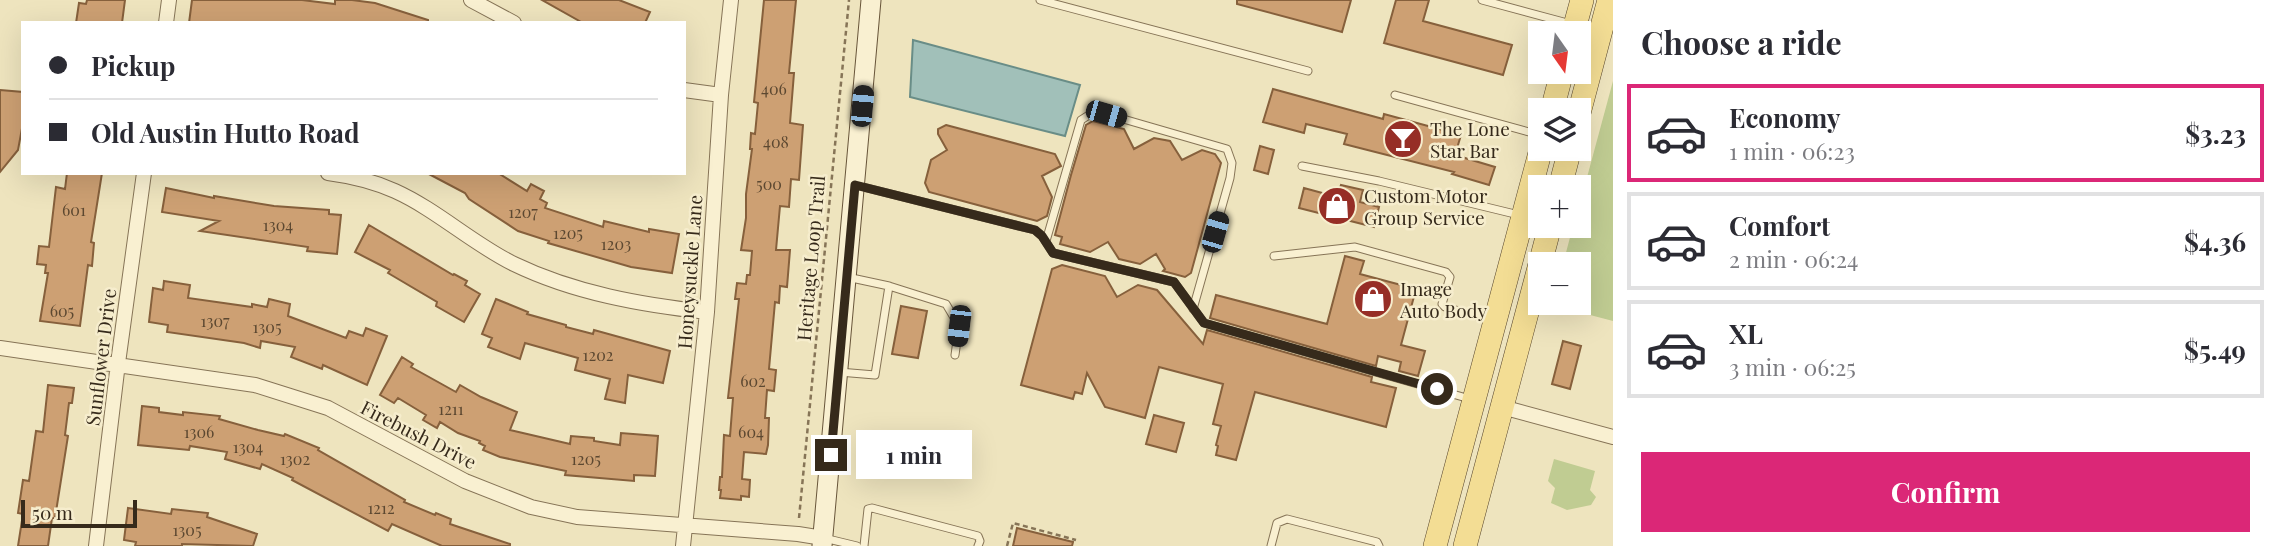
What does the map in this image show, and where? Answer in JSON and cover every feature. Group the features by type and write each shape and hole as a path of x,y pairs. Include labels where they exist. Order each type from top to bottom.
{"main road":[{"path":"1576,21 1581,0"},
{"path":"1583,98 1609,0"},
{"path":"1435,546 1495,321 1528,230"},
{"path":"1465,546 1528,309"}],"street":[{"path":"166,21 169,0"},
{"path":"471,0 510,21"},
{"name":"Honeysuckle Lane","path":"684,546 707,312 721,95 731,0"},
{"path":"823,542 871,0"},
{"path":"686,90 721,95"},
{"name":"Sunflower Drive","path":"96,546 144,175"},
{"path":"342,175 396,191 514,264 562,283 647,305 707,312"},
{"name":"Firebush Drive","path":"0,348 255,385 328,408 465,481 531,507 577,517 798,534 823,542"},
{"path":"1502,407 1613,437"}],"lane":[{"path":"1040,0 1308,71"},
{"path":"1482,0 1549,21"},
{"path":"1395,95 1528,132"},
{"path":"1046,242 1081,120 1092,113 1106,114 1227,149 1232,163 1230,178 1193,309"},
{"path":"1302,166 1379,181 1528,218"},
{"path":"855,185 1035,230 1053,253 1174,282 1204,323 1474,400"},
{"path":"1274,256 1355,247 1446,272 1450,277 1442,304 1445,307 1495,321"},
{"path":"847,277 889,286 946,304 959,326 955,355"},
{"path":"838,372 875,376 889,286"},
{"path":"863,546 868,509 872,508 978,536 978,546"},
{"path":"1271,546 1277,523 1287,519 1377,542 1379,546"},
{"path":"823,542 857,546"}],"path":[{"name":"Heritage Loop Trail","path":"799,519 849,0"},
{"path":"1007,546 1013,523 1076,540"}],"green space":[{"path":"1613,81 1613,321 1590,315 1591,252 1566,252 1570,238 1591,238 1591,175 1588,175"},
{"path":"1554,459 1595,471 1590,490 1596,497 1591,505 1567,510 1551,503 1555,488 1548,481"}],"water":[{"path":"913,40 1080,85 1065,136 910,97"}],"building":[{"path":"87,0 125,0 122,21 76,21 79,3 86,4"},
{"path":"192,0 302,0 335,4 335,0 352,0 375,3 428,20 428,21 189,21"},
{"path":"542,0 619,0 650,12 646,21 579,21"},
{"path":"764,0 796,0 789,73 794,73 790,123 803,125 799,180 791,179 789,207 780,206 776,250 790,250 787,287 780,286 779,303 775,302 769,369 776,370 774,391 767,390 765,418 769,418 768,445 766,454 744,452 742,479 750,480 749,497 741,496 741,500 720,498 719,490 724,435 730,436 733,398 728,398 739,299 735,299 737,283 746,284 747,275 750,275 752,251 741,250 752,149 751,133 755,134 758,103 754,102"},
{"path":"1237,0 1351,0 1342,32 1237,4"},
{"path":"1396,0 1429,0 1423,21 1512,45 1503,75 1384,43"},
{"name":"The Lone Star Bar","path":"1273,89 1383,119 1384,114 1461,135 1455,155 1495,167 1489,185 1452,174 1454,172 1344,144 1347,134 1306,124 1304,133 1263,122"},
{"path":"0,90 21,92 21,134 18,150 0,172"},
{"path":"1093,121 1124,129 1134,149 1154,138 1170,141 1182,160 1202,150 1215,154 1221,163 1191,273 1185,277 1163,271 1165,269 1156,254 1140,264 1119,259 1108,242 1090,252 1060,244 1062,237 1055,235 1071,175 1086,125"},
{"path":"946,125 1055,154 1061,166 1042,176 1052,197 1047,216 1037,221 929,192 925,183 931,160 947,150 938,134 938,129"},
{"path":"1260,146 1274,150 1268,174 1254,170"},
{"path":"67,175 102,175 91,242 94,243 92,266 88,265 80,326 40,321 48,273 45,273 46,265 37,264 39,246 49,247 56,187 65,189"},
{"path":"431,175 501,175 527,191 531,184 544,191 540,199 547,203 545,208 603,227 604,221 649,232 649,229 679,234 672,273 631,267 548,243 549,241 518,231 469,199 465,193"},
{"name":"Custom Motor Group Service","path":"1341,185 1363,190 1360,202 1379,207 1374,227 1299,208 1304,188 1337,197"},
{"path":"166,188 214,198 329,210 329,214 341,215 337,254 307,251 308,247 200,231 219,221 162,212"},
{"path":"369,225 467,281 465,285 480,294 464,322 436,306 437,302 388,273 390,270 355,252"},
{"path":"1345,256 1364,261 1360,274 1416,289 1401,345 1425,351 1418,376 1399,371 1401,362 1378,356 1376,366 1210,318 1216,295 1327,324"},
{"path":"1062,265 1105,276 1117,297 1138,285 1157,290 1203,344 1207,330 1372,377 1371,382 1396,388 1386,427 1255,392 1236,460 1216,455 1221,426 1213,424 1223,384 1159,367 1145,418 1105,407 1087,373 1082,394 1075,392 1073,399 1021,385 1052,269"},
{"path":"164,281 190,285 188,298 252,307 252,304 267,307 269,299 290,304 288,316 346,338 349,331 363,336 366,328 387,336 367,385 323,365 322,369 291,357 295,347 261,341 260,348 244,343 167,332 168,325 149,322 153,288 163,290"},
{"path":"496,299 528,312 527,314 566,327 593,334 594,330 670,351 663,383 628,375 625,403 605,399 610,379 575,370 578,358 525,343 520,359 488,347 492,338 482,334"},
{"path":"901,306 927,311 918,358 892,354"},
{"path":"1563,341 1581,346 1570,389 1552,384"},
{"path":"402,357 413,364 411,367 456,392 460,385 517,412 510,430 570,444 571,436 594,438 594,441 620,445 621,433 658,436 655,476 634,475 634,481 565,475 566,471 500,457 483,450 485,446 479,443 480,441 458,433 440,422 437,428 423,420 426,415 398,398 394,403 380,395"},
{"path":"48,385 74,388 72,403 69,403 65,435 68,436 55,518 52,518 48,546 18,546 23,514 18,513 23,480 29,481 36,431 43,432"},
{"path":"142,406 159,408 159,412 220,416 219,419 258,430 284,436 285,434 319,448 318,450 405,500 404,502 451,519 450,524 510,546 442,546 392,524 388,531 292,480 293,478 262,464 260,469 225,459 227,452 190,446 189,450 138,445"},
{"path":"1154,415 1184,423 1176,452 1146,444"},
{"path":"128,508 171,514 172,509 208,513 207,517 257,534 253,546 135,546 136,542 124,540"},
{"path":"1017,528 1073,542 1072,546 1013,546"}],"place":[{"name":"The Lone Star Bar","path":"1403,139"},
{"name":"Custom Motor Group Service","path":"1337,206"},
{"name":"Image Auto Body","path":"1373,299"}],"route":[{"path":"831,455 855,185 1035,230 1053,253 1174,282 1204,323 1437,389"}]}
